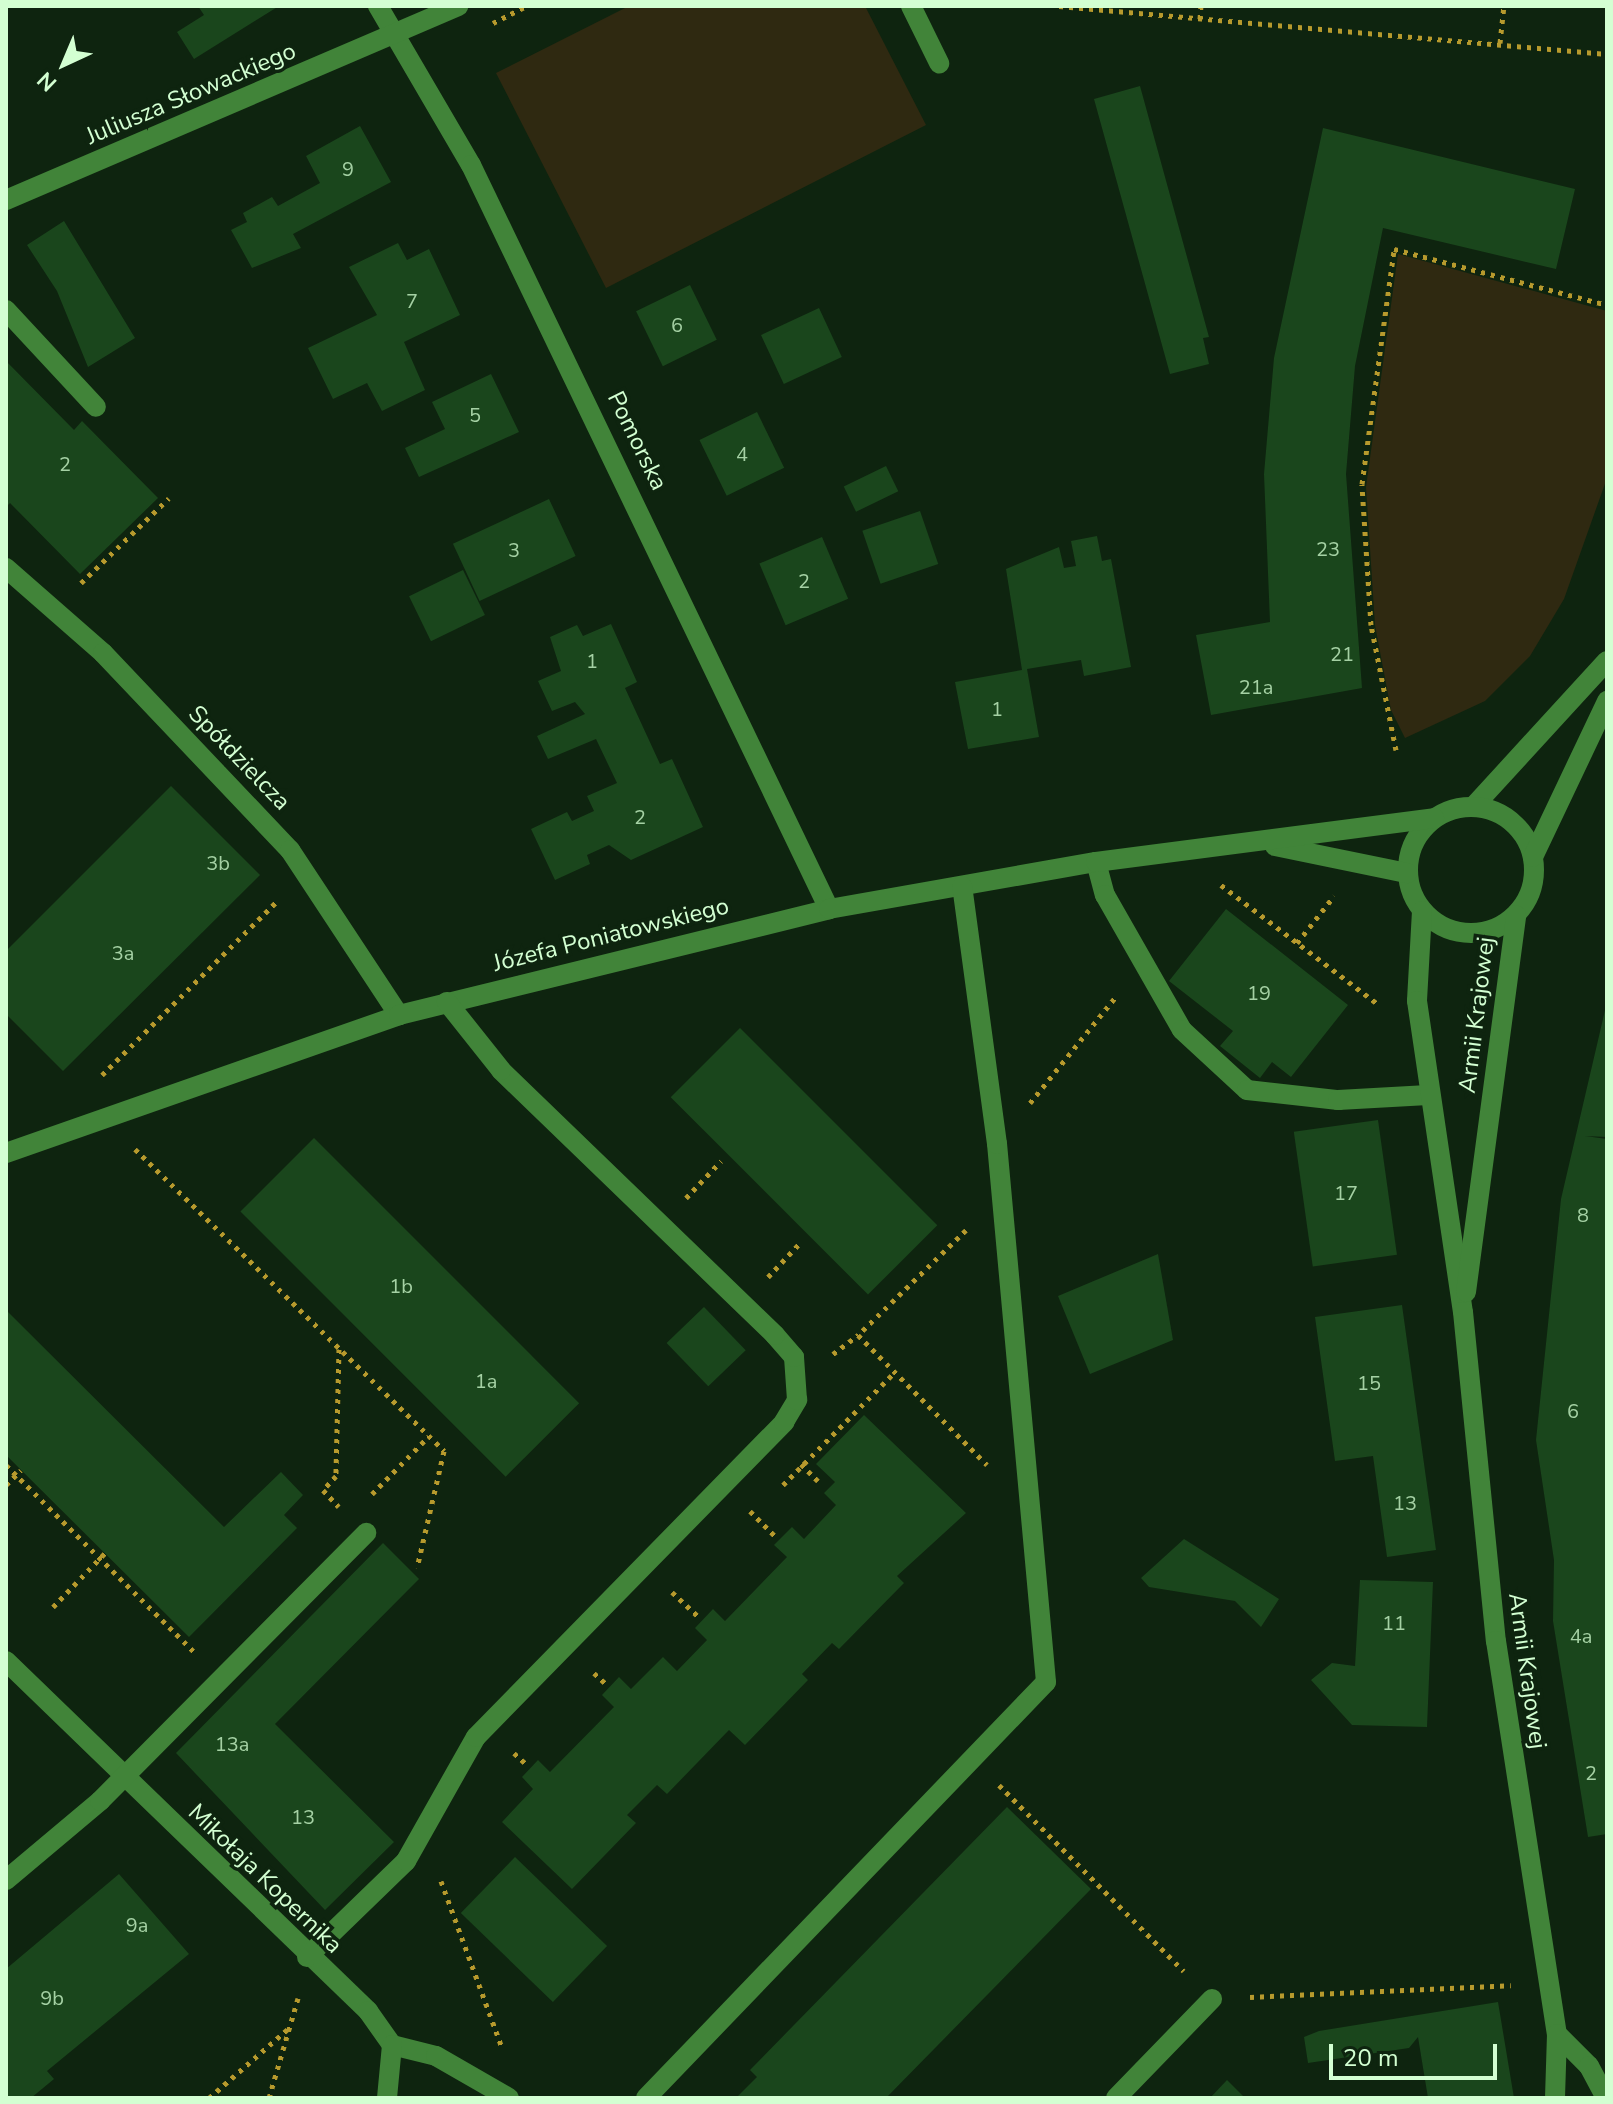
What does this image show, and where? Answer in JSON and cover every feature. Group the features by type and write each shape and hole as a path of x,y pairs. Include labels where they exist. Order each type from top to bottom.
{"street":[{"name":"Pomorska","path":"378,6 471,165 620,465 829,909"},
{"name":"Juliusza Słowackiego","path":"6,200 397,36 458,6"},
{"path":"911,6 939,63"},
{"path":"6,310 96,407"},
{"name":"Spółdzielcza","path":"6,568 103,653 290,850 399,1015"},
{"path":"1607,661 1473,807 1434,818 1419,833 1407,873 1422,911 1458,932 1499,927 1516,915 1531,888 1533,857 1607,701"},
{"path":"1473,807 1512,822 1533,857"},
{"name":"Józefa Poniatowskiego","path":"6,1153 399,1015 829,909 1096,862 1434,818"},
{"name":"Józefa Poniatowskiego","path":"1248,842 1407,873"},
{"path":"1096,862 1105,895 1182,1030 1247,1090 1338,1100 1428,1095"},
{"path":"646,2098 976,1761 1046,1682 997,1144 962,886"},
{"name":"Armii Krajowej","path":"1422,911 1417,1001 1428,1095 1463,1312 1496,1641 1557,2034 1555,2098"},
{"name":"Armii Krajowej","path":"1463,1312 1516,915"},
{"path":"307,1957 424,1834 476,1737 784,1422 797,1400 794,1357 501,1070 447,1002"},
{"path":"6,1880 122,1777 366,1533"},
{"name":"Mikołaja Kopernika","path":"6,1661 307,1957 368,2011 392,2045"},
{"path":"1116,2098 1212,1999"},
{"path":"1557,2034 1589,2066 1606,2098"},
{"path":"387,2098 392,2045 436,2056 509,2098"}],"path":[{"path":"1059,6 1607,54"},
{"path":"1200,19 1201,6"},
{"path":"1500,43 1504,6"},
{"path":"1396,750 1371,625 1362,484 1394,249 1607,305"},
{"path":"76,588 169,498"},
{"path":"1209,876 1383,1008"},
{"path":"1297,943 1340,888"},
{"path":"94,1083 288,890"},
{"path":"997,1144 1144,962"},
{"path":"132,1145 444,1451 417,1568"},
{"path":"661,1225 721,1161"},
{"path":"976,1220 858,1335 988,1467"},
{"path":"339,1348 336,1476 323,1490 366,1533"},
{"path":"349,1517 429,1436"},
{"path":"6,1465 18,1472 220,1678"},
{"path":"6,1485 18,1472"},
{"path":"53,1607 102,1556"},
{"path":"976,1761 1212,1999 1511,1985"},
{"path":"424,1834 504,2056"},
{"path":"269,2098 298,1997"},
{"path":"209,2098 290,2027"}],"shaded area":[{"path":"629,6 865,6 926,125 606,288 496,73"},
{"path":"1398,254 1607,311 1607,478 1564,599 1530,656 1485,701 1405,738 1391,710 1375,625 1366,487"}],"building":[{"path":"198,6 279,6 194,59 177,32 204,15"},
{"path":"1140,86 1209,337 1203,338 1209,364 1170,374 1094,99"},
{"path":"360,126 391,182 293,234 301,248 252,268 231,230 247,222 243,213 272,197 278,206 320,183 306,156"},
{"path":"1323,128 1575,189 1556,269 1383,228 1355,366 1346,474 1362,688 1211,715 1196,635 1270,622 1264,474 1274,358"},
{"path":"64,221 135,338 88,367 57,291 27,245"},
{"path":"398,243 407,260 429,249 460,315 404,342 425,390 382,411 367,383 333,399 308,348 377,315 349,267"},
{"path":"690,285 717,340 663,366 636,311"},
{"path":"819,308 842,357 784,384 761,335"},
{"path":"6,361 74,430 82,421 158,498 80,574 10,503 6,507"},
{"path":"491,374 519,432 419,477 405,448 445,429 432,402"},
{"path":"757,412 784,468 727,496 699,440"},
{"path":"886,466 898,491 856,512 844,487"},
{"path":"549,499 576,556 480,601 453,544"},
{"path":"920,511 938,564 881,584 862,531"},
{"path":"1097,536 1102,561 1111,559 1131,667 1084,676 1081,660 1027,669 1039,737 968,749 955,682 1022,670 1006,569 1059,547 1064,568 1076,566 1071,541"},
{"path":"822,537 848,599 786,625 759,564"},
{"path":"463,570 485,615 431,641 409,596"},
{"path":"611,624 637,682 625,688 660,764 672,759 703,827 631,860 609,845 587,855 590,864 555,880 531,829 567,812 572,821 594,811 587,796 617,783 596,739 548,759 537,736 585,714 575,702 552,711 538,681 561,671 550,637 577,625 583,636"},
{"path":"171,786 260,875 63,1071 6,1014 6,951"},
{"path":"1226,909 1348,1005 1291,1077 1272,1062 1260,1078 1220,1046 1233,1031 1169,981"},
{"path":"1606,1006 1607,1137 1585,1136 1607,1139 1607,1834 1588,1837 1553,1621 1554,1560 1536,1440 1561,1199"},
{"path":"740,1028 937,1225 868,1295 671,1097"},
{"path":"1378,1120 1397,1255 1313,1267 1294,1132"},
{"path":"314,1138 579,1403 506,1477 240,1212"},
{"path":"1158,1254 1173,1340 1090,1374 1058,1296"},
{"path":"1402,1305 1436,1550 1387,1557 1373,1456 1335,1461 1315,1317"},
{"path":"704,1307 746,1350 708,1386 667,1343"},
{"path":"6,1310 224,1527 281,1472 303,1495 284,1515 297,1528 189,1637 6,1455"},
{"path":"864,1415 966,1513 897,1576 904,1583 839,1649 832,1643 802,1674 808,1680 745,1745 729,1730 667,1794 657,1785 627,1815 636,1823 572,1889 502,1822 533,1789 522,1777 538,1760 550,1772 614,1707 602,1695 619,1677 631,1689 663,1657 677,1671 707,1640 695,1628 713,1609 725,1621 787,1557 774,1545 792,1527 804,1539 836,1505 824,1493 835,1482 816,1464"},
{"path":"1184,1539 1279,1599 1261,1627 1235,1601 1149,1587 1141,1578"},
{"path":"383,1543 419,1579 275,1724 394,1842 325,1910 176,1753"},
{"path":"1360,1580 1433,1582 1427,1727 1352,1725 1311,1680 1332,1663 1355,1666"},
{"path":"1007,1807 1091,1889 886,2098 736,2098 757,2077 750,2070"},
{"path":"515,1857 607,1946 553,2002 461,1913"},
{"path":"119,1874 189,1954 47,2071 54,2079 31,2098 6,2098 6,1969"},
{"path":"1498,2002 1514,2098 1428,2098 1418,2037 1409,2048 1308,2063 1304,2037 1319,2031"},
{"path":"1227,2080 1245,2098 1210,2098"}]}
